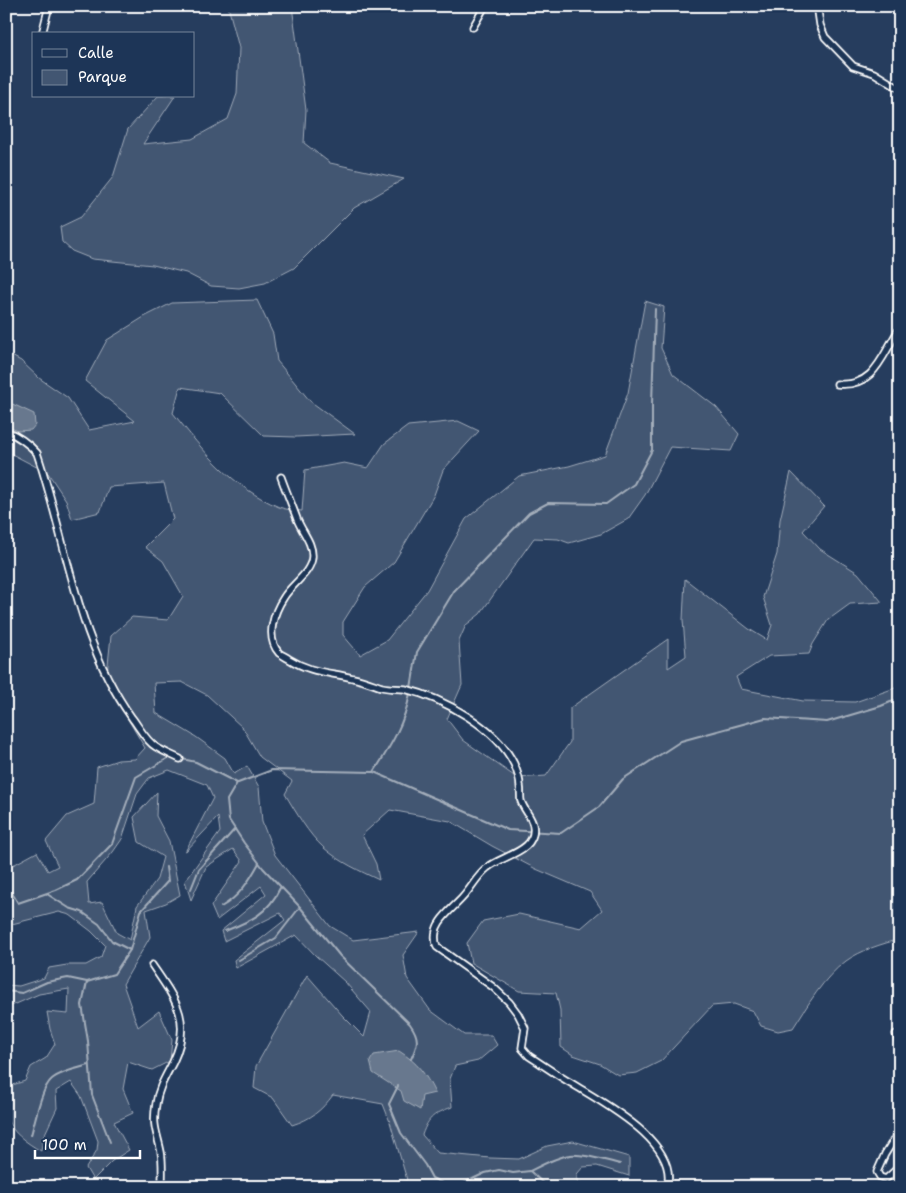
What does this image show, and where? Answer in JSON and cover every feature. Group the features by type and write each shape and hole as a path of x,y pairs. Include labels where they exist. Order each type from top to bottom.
{"street":[{"path":"42,32 49,6"},
{"path":"473,27 485,6"},
{"path":"815,6 825,37 853,66 874,74 900,90"},
{"path":"837,384 850,386 862,381 876,368 900,328"},
{"path":"6,431 15,434 37,453 88,633 108,677 126,709 149,741 156,747 180,759"},
{"path":"281,476 298,522 308,540 312,559 307,571 284,596 272,622 273,642 279,653 297,665 314,671 355,678 386,688 404,689 421,694 461,713 490,734 508,754 516,767 521,801 533,826 530,842 522,850 499,860 486,869 465,896 443,918 437,928 435,943 437,947 493,987 509,1002 525,1028 522,1048 529,1056 612,1108 644,1132 663,1157 668,1168 667,1187"},
{"path":"152,965 170,992 182,1022 182,1036 177,1054 158,1092 154,1118 155,1136 161,1153 162,1187"},
{"path":"896,1034 900,1046"},
{"path":"900,1130 885,1154 877,1172 880,1177 886,1179 900,1166"}],"green space":[{"path":"228,6 292,6 306,110 304,143 330,163 404,179 354,208 294,268 265,283 239,288 211,286 186,273 153,265 92,259 72,251 62,242 60,227 81,217 113,177 128,129 156,98 174,98 143,144 192,139 228,119 237,94 239,48"},
{"path":"257,300 273,334 277,361 310,401 355,434 296,437 264,436 220,393 180,387 173,413 220,467 233,479 262,499 282,508 302,511 305,470 344,463 368,468 384,444 408,426 458,421 479,431 443,470 434,495 394,562 365,587 343,622 343,635 360,655 387,640 427,590 466,519 519,476 569,466 605,455 628,393 645,301 664,307 661,348 673,374 716,407 739,434 731,451 670,447 645,495 628,519 601,534 569,543 558,539 534,538 480,614 466,625 459,641 462,685 447,719 463,740 517,778 546,776 570,742 570,708 668,639 668,668 686,656 683,620 685,579 749,629 767,640 772,625 763,597 777,554 780,520 791,472 824,506 803,531 820,549 858,573 882,602 850,604 828,620 809,654 769,656 736,677 741,689 803,701 855,702 895,688 900,683 900,939 879,945 846,961 830,975 816,992 793,1028 778,1031 761,1026 753,1011 734,1004 712,1006 661,1061 637,1073 618,1075 600,1064 573,1055 561,1047 560,1010 556,993 519,991 471,963 467,943 483,921 519,914 581,928 602,910 590,892 536,869 450,821 390,810 362,835 376,864 379,880 337,858 318,842 285,794 292,781 260,757 243,728 207,695 182,682 154,683 156,713 196,737 225,758 234,774 247,766 259,787 262,822 275,855 330,926 353,940 419,932 403,955 407,978 430,1010 464,1035 491,1035 497,1045 478,1061 455,1066 450,1079 452,1107 433,1116 422,1135 438,1153 519,1159 547,1146 573,1141 629,1157 629,1176 597,1166 583,1167 577,1174 577,1182 591,1187 518,1187 515,1185 509,1187 390,1187 407,1180 383,1104 333,1095 315,1114 292,1125 273,1098 254,1088 256,1066 307,975 364,1037 371,1012 345,982 296,935 236,968 234,960 285,920 280,913 224,941 221,931 266,894 261,886 217,920 211,906 242,861 233,849 206,867 191,900 185,881 220,832 218,817 185,852 213,798 207,785 169,770 149,778 137,794 122,839 87,882 89,904 102,902 117,933 130,940 137,906 157,879 163,857 139,842 134,817 157,792 156,816 169,841 180,895 166,903 146,910 150,937 123,984 138,1027 159,1011 172,1040 170,1061 152,1070 128,1062 123,1089 133,1113 114,1122 129,1150 112,1161 93,1180 86,1168 97,1150 98,1141 81,1096 71,1082 56,1091 57,1108 43,1138 41,1151 15,1132 8,1121 5,1108 6,1087 25,1081 31,1067 46,1058 55,1044 47,1012 68,1014 69,989 39,994 6,1010 6,985 19,986 44,978 49,968 67,965 86,965 101,957 105,945 91,931 70,915 59,912 8,925 6,933 6,867 37,852 48,871 58,866 46,841 67,816 94,804 97,767 118,760 135,759 145,748 126,716 107,674 111,636 132,617 168,620 183,596 163,561 145,547 173,519 164,483 109,487 100,512 72,519 66,500 48,473 6,451 6,353 21,361 39,378 68,398 89,430 135,421 85,381 107,340 144,317 172,303"}],"shaded area":[{"path":"6,401 34,414 35,425 31,430 18,431 6,426"},
{"path":"399,1051 420,1069 435,1093 422,1096 420,1110 404,1101 401,1091 373,1073 370,1061 374,1055"}],"waterway":[{"path":"411,688 417,652 454,591 529,513 548,503 606,504 634,484 652,450 655,309"},
{"path":"374,772 401,725 410,693"},
{"path":"238,783 272,770 374,772 508,830 561,833 599,807 623,779 681,741 765,718 827,722 881,706 900,698"},
{"path":"6,883 18,903 56,890 77,880 112,844 136,777 170,757"},
{"path":"182,759 196,762 237,783 227,800 229,820 263,868 300,907 340,956 410,1024 417,1037 411,1059"},
{"path":"191,889 199,869 235,829"},
{"path":"221,907 234,898 243,888 259,863"},
{"path":"130,950 141,911 168,881 166,867"},
{"path":"225,931 257,916 270,904 280,888"},
{"path":"6,991 22,993 47,982 68,978 87,982 114,974 130,950 112,941 99,924 82,912 69,908 47,894"},
{"path":"239,960 276,938 300,907"},
{"path":"87,982 82,1005 88,1041 92,1095 110,1142"},
{"path":"31,1135 48,1083 69,1070 89,1065"},
{"path":"398,1086 389,1104 401,1133 425,1165 432,1178 446,1185 460,1185 485,1173 499,1170 513,1173 530,1171 547,1187"},
{"path":"530,1171 554,1159 570,1155 588,1156 620,1164"}]}
